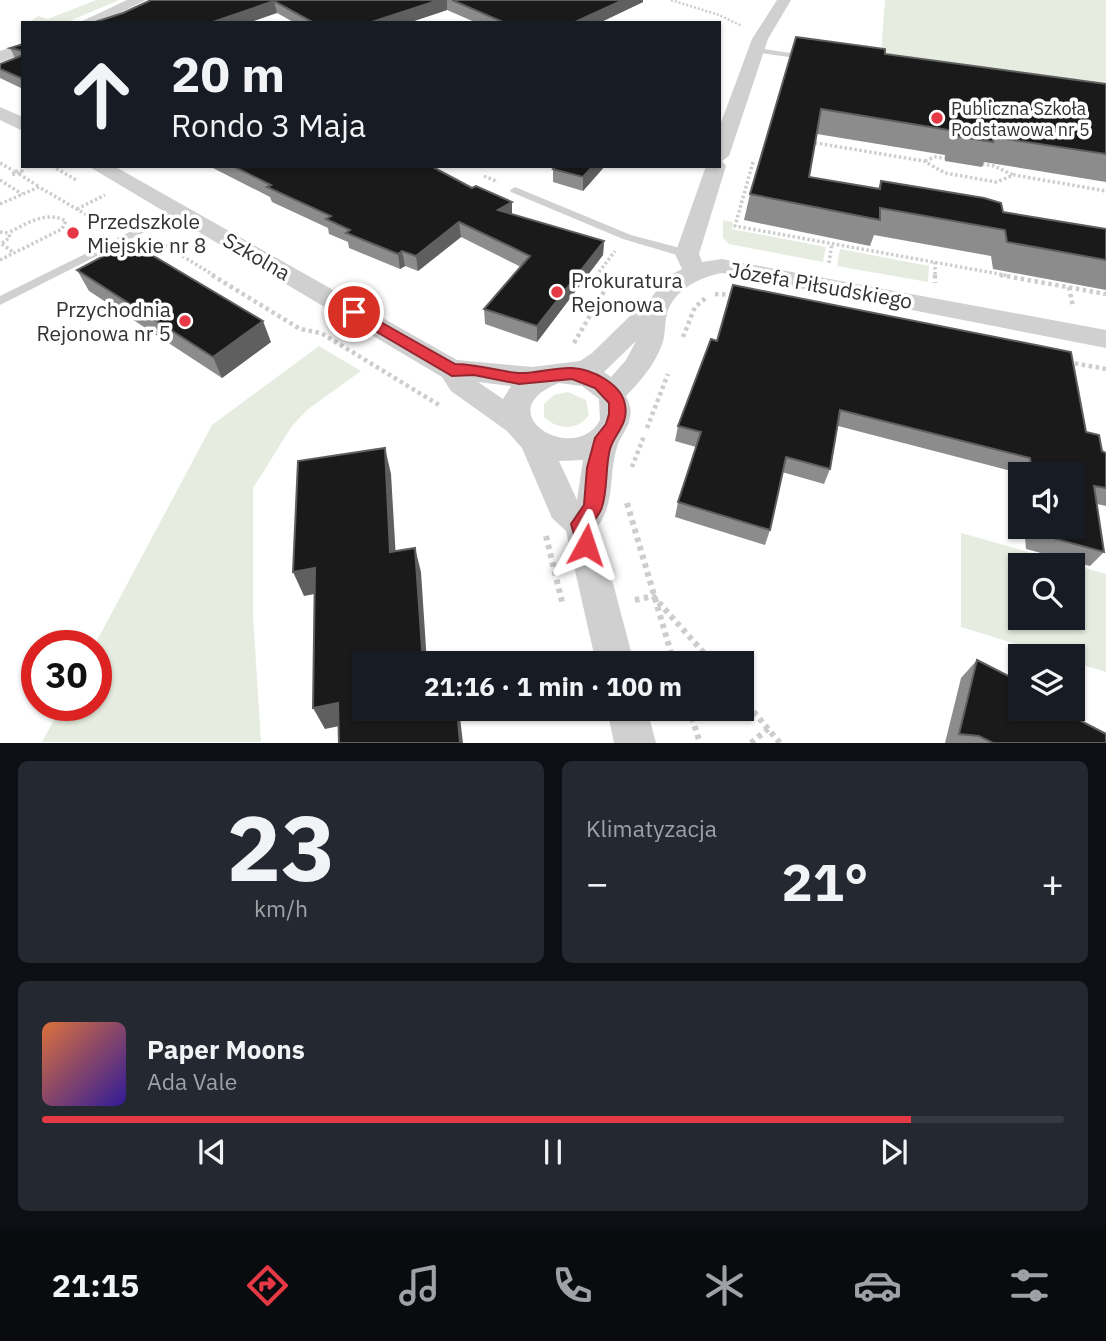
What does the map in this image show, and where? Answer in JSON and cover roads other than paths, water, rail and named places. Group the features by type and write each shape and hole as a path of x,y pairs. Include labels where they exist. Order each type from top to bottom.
{"street":[{"path":"90,21 138,0"},
{"path":"721,150 769,21 784,0"},
{"path":"0,57 21,49"},
{"path":"0,113 21,124"},
{"path":"612,651 581,524 564,509 514,406 527,385 572,361 590,368 602,360 639,321 654,312 671,286 691,263 715,168"},
{"name":"Szkolna","path":"94,180 178,211 452,370 461,384 526,433"},
{"name":"Józefa Piłsudskiego","path":"691,263 731,267 1106,340"},
{"path":"611,393 644,358 654,328 654,312"},
{"path":"526,433 553,449 570,450 589,446 604,438 614,427 617,403 611,393 572,361"},
{"name":"Szkolna","path":"452,370 474,370 519,378 544,376"},
{"path":"581,524 593,507 596,468 604,438"},
{"path":"630,721 635,743"}],"lane":[{"path":"757,50 822,59"},
{"name":"Józefa Piłsudskiego","path":"515,190 691,263"},
{"path":"0,301 178,211"}],"place":[{"name":"Publiczna Szkoła Podstawowa nr 5","path":"937,118"},
{"name":"Przedszkole Miejskie nr 8","path":"73,233"},
{"name":"Prokuratura Rejonowa","path":"557,292"},
{"name":"Przychodnia Rejonowa nr 5","path":"185,321"}]}
